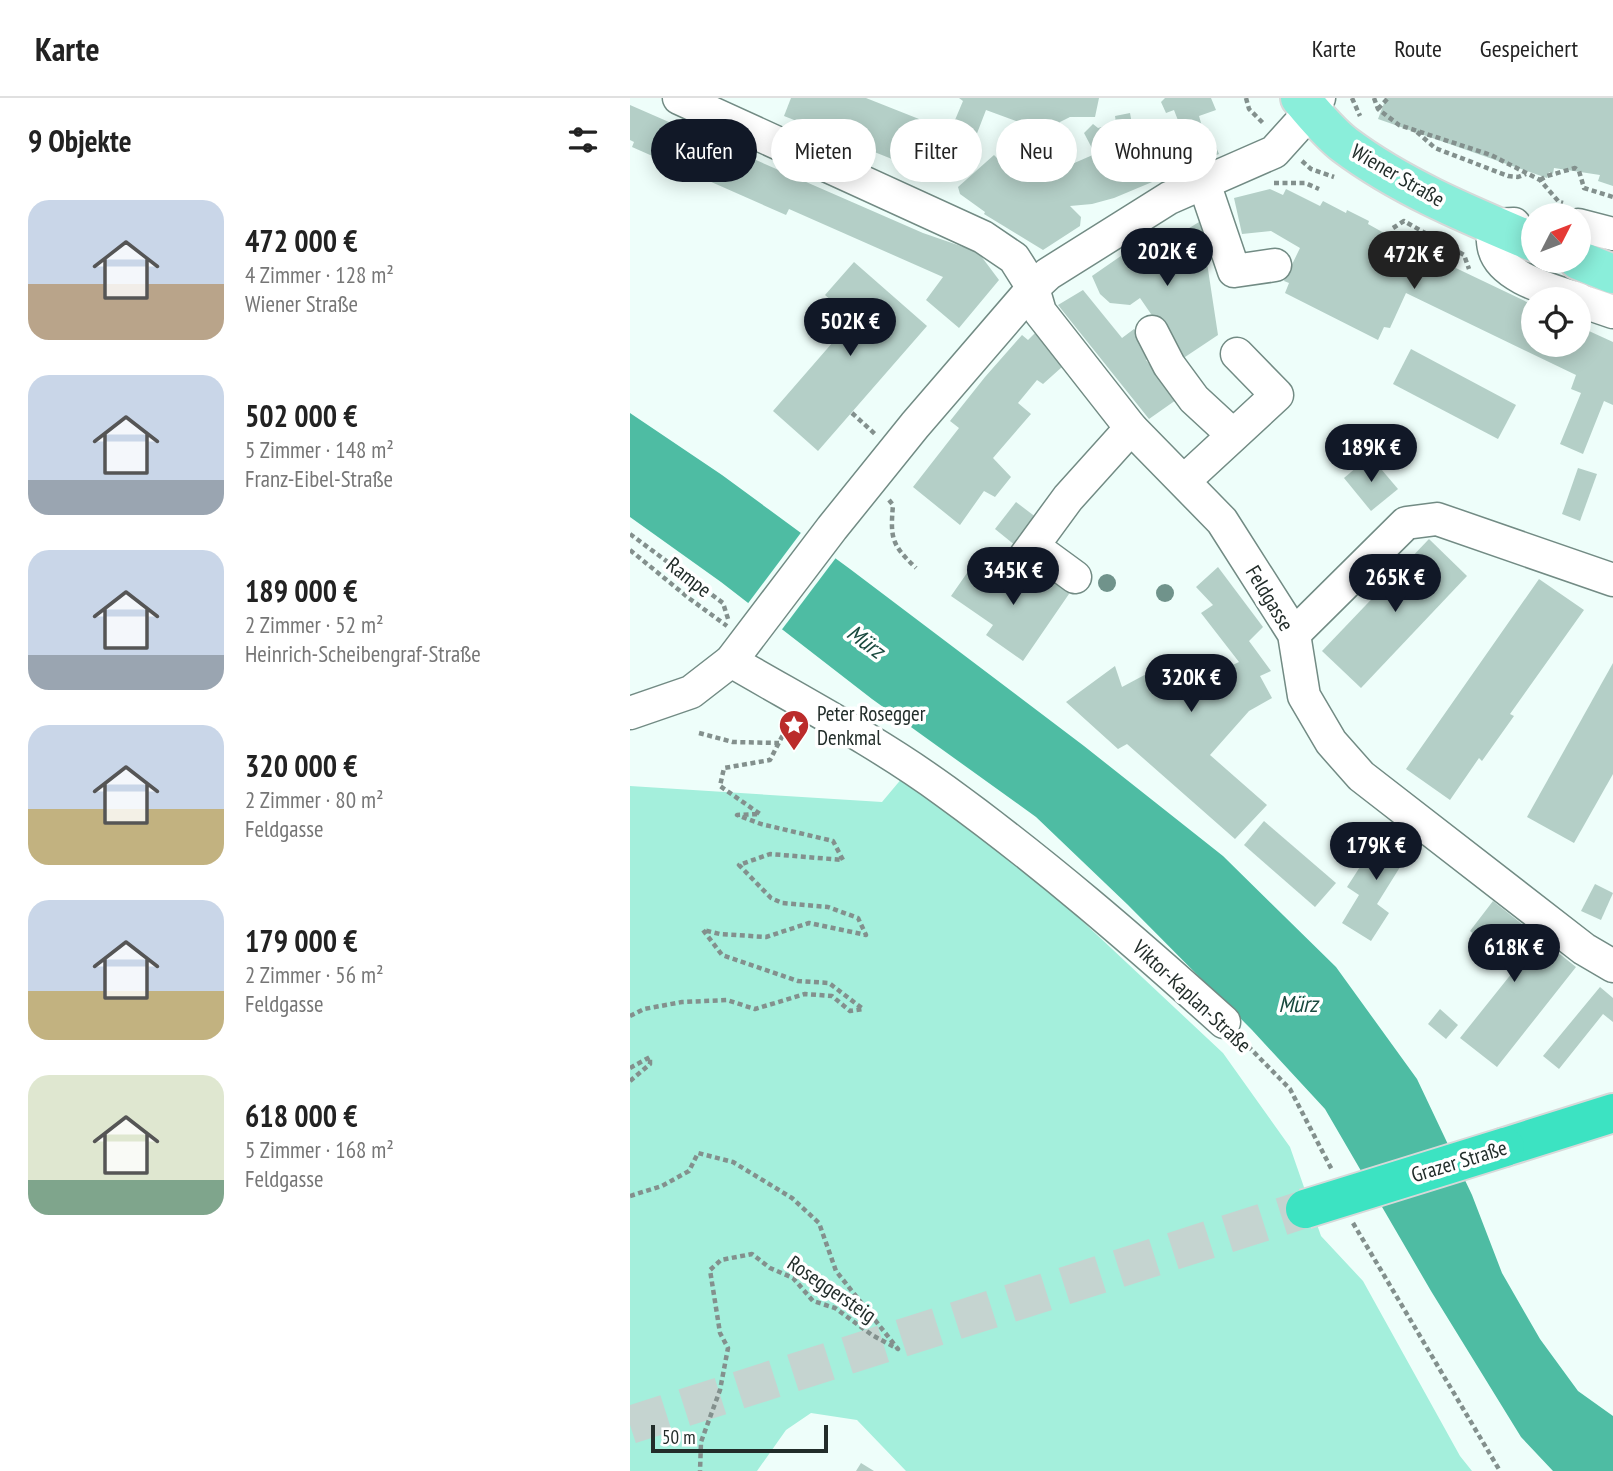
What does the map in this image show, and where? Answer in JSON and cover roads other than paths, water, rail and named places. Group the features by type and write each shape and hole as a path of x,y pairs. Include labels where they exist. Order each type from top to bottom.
{"highway":[{"name":"Grazer Straße","path":"1305,1209 1613,1113"}],"main road":[{"name":"Wiener Straße","path":"1310,102 1345,145 1405,182 1521,237"},
{"path":"1591,265 1613,274"}],"street":[{"name":"Feldgasse","path":"679,98 984,237 1014,258 1033,288 1040,312 1130,428 1222,521 1294,634 1304,696 1331,742 1361,776 1584,949 1613,966"},
{"path":"632,707 691,692 731,661 743,629 832,528 915,425 1033,288 1065,263 1169,198 1274,152 1310,102"},
{"path":"1204,183 1234,271 1275,265"},
{"path":"1521,224 1492,225 1494,250 1506,266 1522,279 1544,287"},
{"path":"1591,224 1613,234"},
{"path":"1591,304 1613,312"},
{"path":"1152,332 1169,365 1194,399 1233,435"},
{"path":"1184,481 1276,395 1237,354"},
{"path":"1075,577 1025,558 1068,498 1130,428"},
{"path":"1294,634 1406,523 1437,519 1613,580"},
{"name":"Viktor-Kaplan-Straße","path":"731,661 880,748 945,790 1106,916 1224,1022"}],"water":[{"name":"Mürz","path":"630,413 722,475 1084,746 1223,856 1336,967 1417,1079 1472,1195 1502,1273 1540,1339 1578,1391 1613,1416 1613,1471 1553,1471 1521,1437 1431,1291 1325,1109 1252,1030 1128,905 1036,817 872,699 721,582 630,517"}],"tunnel":[{"path":"630,1425 1305,1209"}],"place":[{"name":"Peter Rosegger Denkmal","path":"794,752"}]}
